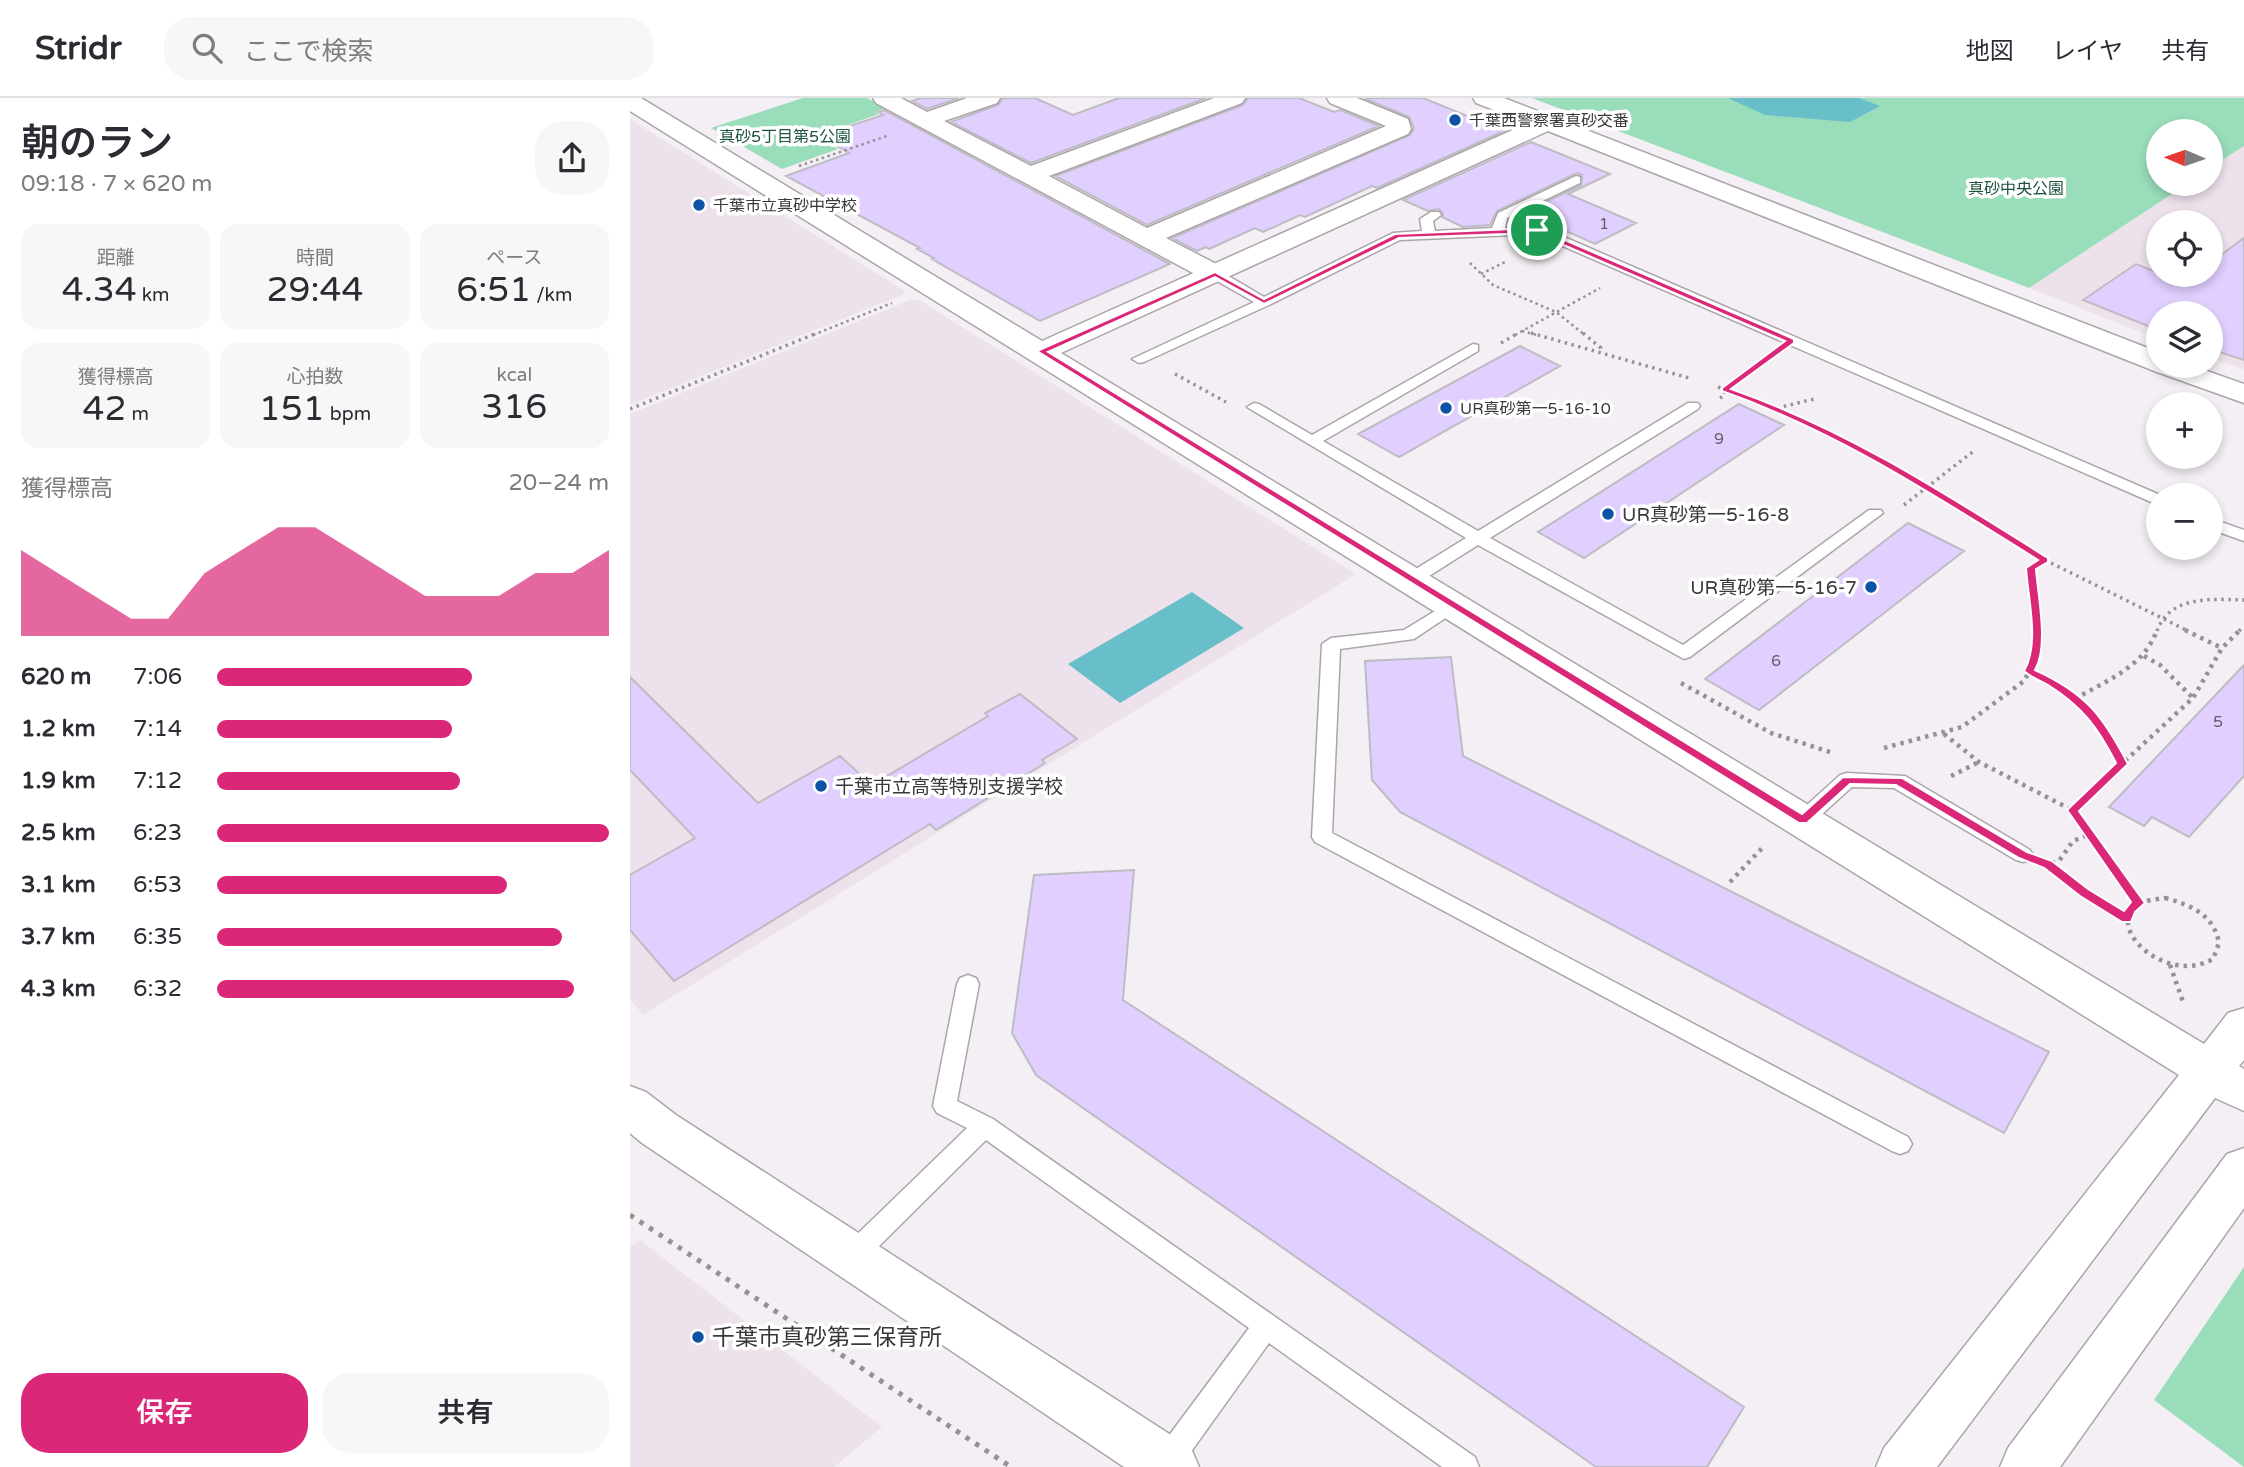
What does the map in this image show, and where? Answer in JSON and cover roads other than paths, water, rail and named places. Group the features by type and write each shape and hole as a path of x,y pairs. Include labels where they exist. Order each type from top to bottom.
{"street":[{"path":"884,98 1215,274"},
{"path":"927,121 989,98"},
{"path":"1030,175 1234,98"},
{"path":"1147,237 1400,129 1400,124 1338,98"},
{"path":"1484,98 2146,357"},
{"path":"630,101 1042,351 2227,1081"},
{"path":"1042,351 1548,123"},
{"path":"2200,378 2244,394"},
{"path":"1903,1467 2227,1081 2244,1026"},
{"path":"630,1106 659,1129 1169,1465"},
{"path":"2027,1467 2244,1169"}],"lane":[{"path":"1500,232 1498,226 1502,216 1576,180"},
{"path":"1435,215 1426,219 1436,234"},
{"path":"1139,359 1264,302 1398,236 1537,230 2146,495"},
{"path":"1215,274 1264,302"},
{"path":"1312,441 1473,348"},
{"path":"1412,579 1693,406"},
{"path":"1254,407 1684,653 1875,513"},
{"path":"2223,528 2244,536"},
{"path":"1453,605 1408,635 1331,643 1322,837 1900,1144"},
{"path":"1803,820 1847,780 1898,781 2023,855"},
{"path":"968,984 945,1106 985,1125 1465,1467"},
{"path":"852,1256 985,1125"},
{"path":"1169,1465 1266,1326"}],"water":[{"path":"1728,98 1859,98 1880,106 1850,122 1765,115"},
{"path":"1192,592 1244,628 1120,703 1068,664"}],"place":[{"name":"千葉西警察署真砂交番","path":"1455,120"},
{"name":"千葉市立真砂中学校","path":"699,205"},
{"name":"UR真砂第一5-16-10","path":"1446,408"},
{"name":"UR真砂第一5-16-8","path":"1608,514"},
{"name":"UR真砂第一5-16-7","path":"1871,587"},
{"name":"千葉市立高等特別支援学校","path":"821,786"},
{"name":"千葉市真砂第三保育所","path":"698,1337"}],"park label":[{"name":"真砂5丁目第5公園","path":"785,136"},
{"name":"真砂中央公園","path":"2016,188"}]}
